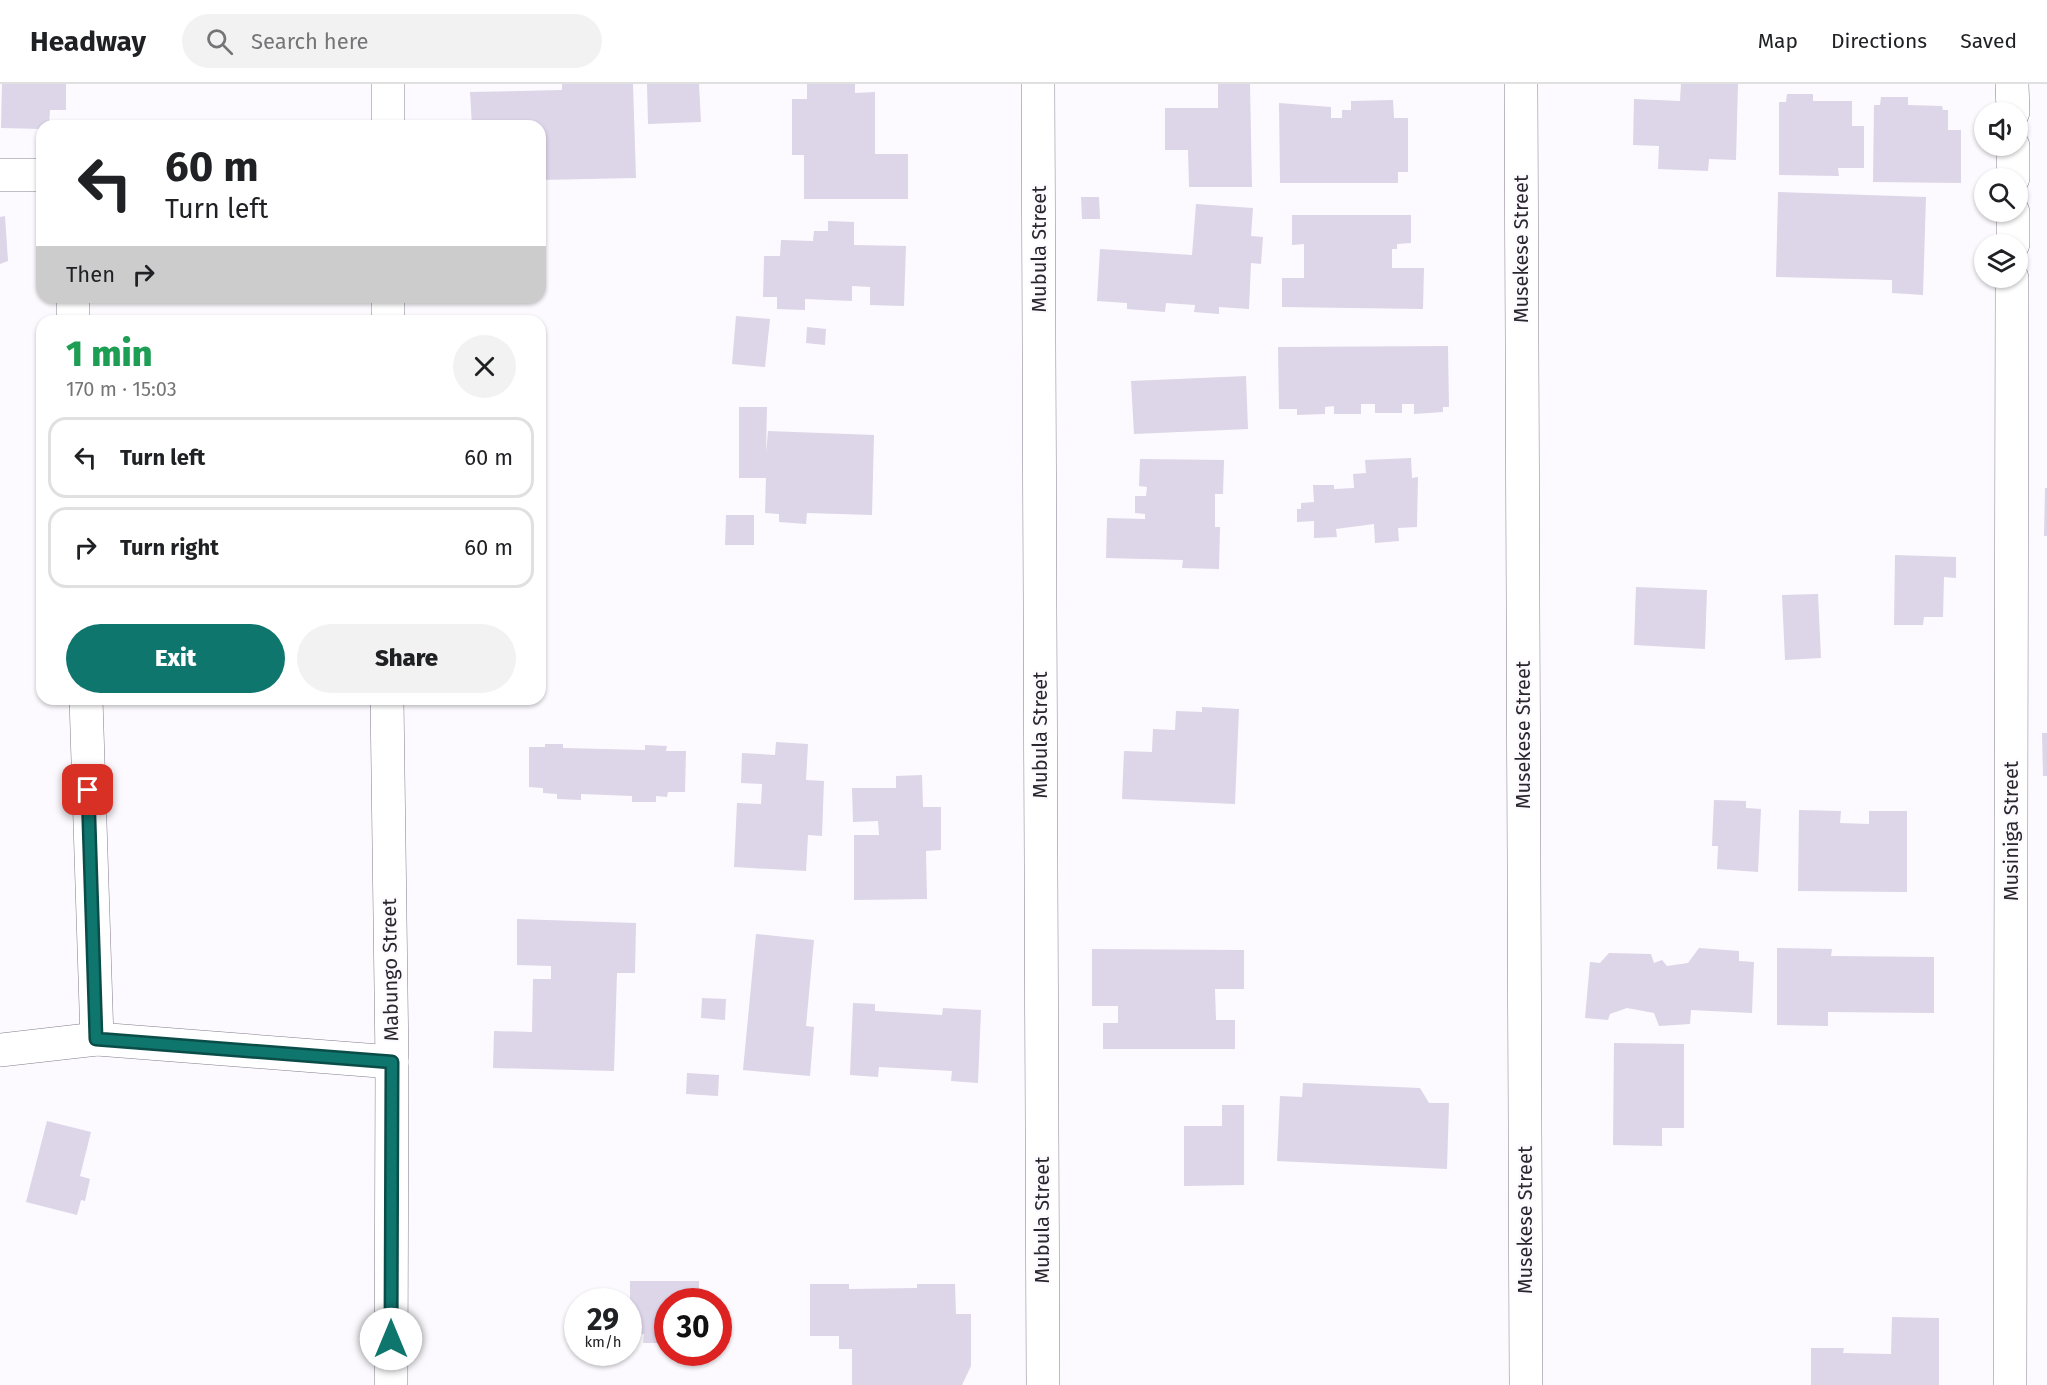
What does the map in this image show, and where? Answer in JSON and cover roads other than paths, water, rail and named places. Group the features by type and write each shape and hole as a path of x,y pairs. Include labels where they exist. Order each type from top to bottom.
{"street":[{"path":"388,84 388,120"},
{"name":"Mubula Street","path":"1038,84 1043,1385"},
{"name":"Musekese Street","path":"1521,84 1526,1385"},
{"path":"2012,84 2013,102"},
{"path":"0,175 36,175"},
{"name":"Musiniga Street","path":"2010,1385 2012,288"},
{"path":"86,705 96,1039"},
{"name":"Mabungo Street","path":"387,705 392,1062 391,1385"},
{"path":"0,1050 96,1039 392,1062"}]}
